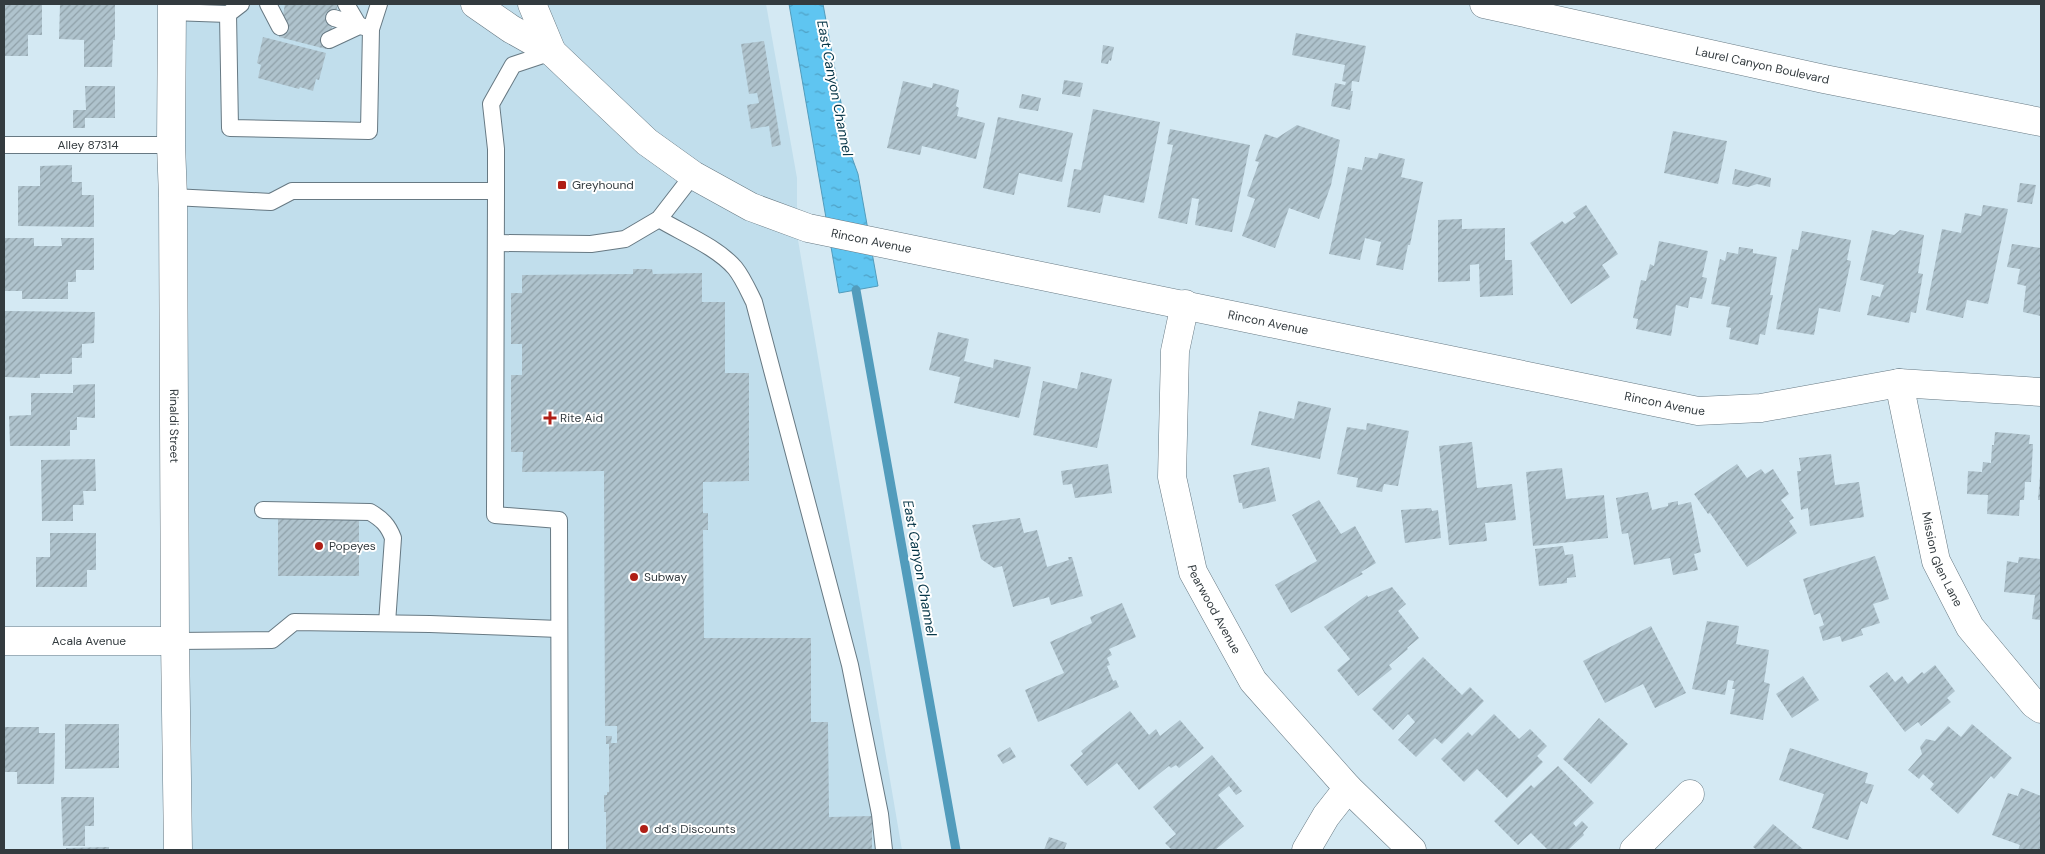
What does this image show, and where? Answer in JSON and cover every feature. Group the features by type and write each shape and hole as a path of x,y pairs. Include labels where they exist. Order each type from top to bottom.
{"street":[{"name":"Rincon Avenue","path":"475,4 511,29 552,52 647,142 693,175 751,207 808,228 1698,411 1761,408 1898,383 2041,392"},
{"name":"Rincon Avenue","path":"532,4 552,52"},
{"name":"Laurel Canyon Boulevard","path":"1484,4 1824,79 2041,122"},
{"name":"Rinaldi Street","path":"172,8 171,145 178,850"},
{"name":"Pearwood Avenue","path":"1185,304 1175,350 1172,477 1193,572 1253,681 1348,788 1412,850"},
{"name":"Mission Glen Lane","path":"1898,383 1936,561 1970,627 2034,704 2041,709"},
{"name":"Acala Avenue","path":"4,641 175,641"},
{"path":"1306,850 1326,816 1348,788"},
{"path":"1634,850 1690,794"}],"lane":[{"path":"172,8 228,14 241,4"},
{"path":"268,4 280,27"},
{"path":"346,4 365,27"},
{"path":"228,14 230,128 369,131 365,27 378,4"},
{"path":"334,18 365,27"},
{"path":"329,40 365,27"},
{"path":"552,52 513,65 491,104 496,149 497,243 495,515 560,520 560,850"},
{"name":"Alley 87314","path":"4,145 171,145"},
{"path":"497,243 591,244 625,239 658,219 693,175"},
{"path":"173,197 271,202 292,191 496,191"},
{"path":"658,219 722,256 740,275 754,302 850,665 880,814 884,850"},
{"path":"263,510 370,512 380,518 389,527 393,538 387,623"},
{"path":"175,641 272,640 294,622 559,629"}],"shaded area":[{"path":"176,4 766,4 797,178 797,234 902,850 178,850"}],"water":[{"path":"789,4 823,4 850,152 858,174 878,286 839,293"}],"building":[{"path":"4,4 42,4 42,35 28,35 28,56 4,56"},
{"path":"60,4 115,4 115,40 113,40 112,67 84,67 84,40 59,39"},
{"path":"285,4 338,4 326,49 279,37"},
{"path":"1296,33 1366,46 1359,82 1352,81 1351,91 1353,91 1350,110 1331,106 1335,83 1345,85 1346,82 1342,81 1345,65 1292,55"},
{"path":"263,37 326,53 319,80 316,79 313,91 258,78 261,65 257,63"},
{"path":"764,41 781,145 772,147 769,126 751,129 747,105 759,103 757,93 749,94 741,44"},
{"path":"1103,45 1114,47 1111,61 1109,60 1108,64 1101,63"},
{"path":"1064,80 1083,83 1080,97 1062,94"},
{"path":"903,81 932,88 933,83 959,90 956,106 959,108 957,116 985,123 976,159 922,146 920,155 887,148"},
{"path":"85,86 115,86 115,118 85,118 85,128 73,128 73,110 86,110"},
{"path":"1022,94 1041,98 1038,111 1019,108"},
{"path":"1093,109 1160,122 1144,203 1104,195 1100,213 1067,207 1074,169 1081,170"},
{"path":"998,117 1073,133 1062,182 1019,173 1014,195 983,188"},
{"path":"1297,125 1340,140 1331,185 1319,219 1289,208 1275,248 1242,236 1255,199 1247,196 1259,162 1255,161 1265,134 1277,138"},
{"path":"1170,129 1250,145 1232,232 1195,225 1199,199 1192,198 1187,224 1158,218 1173,145 1167,144"},
{"path":"1673,131 1727,141 1718,184 1664,173"},
{"path":"1379,153 1405,159 1401,177 1423,182 1403,270 1376,265 1381,242 1365,238 1360,260 1329,254 1348,167 1362,170 1365,157 1377,159"},
{"path":"72,165 72,182 82,182 82,195 94,195 94,227 18,226 18,186 40,186 40,166"},
{"path":"1735,169 1771,178 1770,187 1757,184 1748,187 1732,184"},
{"path":"2020,183 2036,185 2032,204 2017,202"},
{"path":"1586,205 1618,254 1602,265 1610,277 1571,304 1530,243 1562,221 1565,224 1576,217 1573,213"},
{"path":"1983,205 2008,209 1988,304 1967,300 1963,318 1926,310 1942,229 1961,233 1965,213 1981,216"},
{"path":"1462,219 1462,229 1505,228 1505,260 1512,260 1513,295 1480,297 1479,264 1470,265 1470,281 1438,282 1438,220"},
{"path":"1872,230 1894,235 1900,230 1924,235 1918,273 1923,274 1916,313 1911,312 1909,323 1867,315 1872,295 1880,297 1884,285 1860,280"},
{"path":"1802,231 1851,240 1847,260 1851,261 1840,312 1819,308 1814,335 1776,329 1792,249 1798,250"},
{"path":"4,238 34,238 34,246 62,246 61,238 94,238 94,270 76,270 76,282 68,282 68,299 22,299 22,291 4,291"},
{"path":"1659,241 1708,251 1702,277 1707,278 1702,299 1690,297 1688,308 1676,305 1671,336 1636,329 1638,319 1633,318 1641,280 1646,281 1650,264 1654,266"},
{"path":"2012,244 2041,248 2041,316 2023,312 2026,286 2017,284 2020,269 2007,267"},
{"path":"1739,247 1753,249 1753,253 1777,257 1770,295 1773,295 1765,335 1760,334 1758,345 1729,339 1731,328 1726,327 1730,307 1711,304 1720,259 1725,261 1727,252 1738,254"},
{"path":"633,269 652,269 653,274 702,273 702,302 725,302 725,373 749,373 749,481 703,482 703,513 708,513 708,530 703,530 704,638 811,638 811,722 828,722 829,817 872,816 872,850 606,850 604,795 607,795 607,792 609,792 609,744 606,744 606,736 612,736 611,743 617,743 617,726 605,726 604,471 522,472 523,452 511,452 511,375 522,375 522,344 511,344 511,293 522,293 522,275 633,274"},
{"path":"4,311 95,312 94,343 82,344 82,358 72,358 72,374 40,374 40,378 4,377"},
{"path":"938,332 969,339 964,361 993,368 994,359 1031,367 1019,418 954,403 960,377 929,370"},
{"path":"1081,372 1112,379 1097,448 1033,435 1043,381 1077,389"},
{"path":"95,384 95,418 77,417 77,430 70,430 70,446 10,446 9,416 31,415 31,393 73,393 73,385"},
{"path":"1298,401 1331,408 1320,459 1251,445 1259,411 1294,419"},
{"path":"1367,423 1409,431 1398,486 1384,484 1382,492 1356,487 1358,478 1337,474 1347,427 1366,430"},
{"path":"1995,432 2030,435 2029,444 2033,444 2031,482 2025,482 2024,500 2020,500 2019,516 1987,514 1988,495 1967,494 1968,471 1982,472 1983,462 1991,463"},
{"path":"1472,442 1477,488 1512,484 1516,520 1485,523 1487,541 1449,545 1439,446"},
{"path":"1831,454 1835,485 1859,482 1864,517 1810,526 1808,508 1801,510 1797,471 1801,471 1799,458"},
{"path":"95,459 96,491 83,491 84,505 73,505 73,521 42,521 41,460"},
{"path":"1108,464 1112,493 1075,498 1072,484 1063,485 1061,471"},
{"path":"1737,464 1747,478 1761,469 1765,474 1773,469 1789,494 1781,500 1794,518 1789,521 1797,533 1747,567 1710,513 1708,514 1694,494"},
{"path":"1269,467 1276,501 1243,509 1242,503 1239,503 1233,475"},
{"path":"1562,468 1566,499 1604,495 1608,538 1533,546 1526,472"},
{"path":"2040,476 2041,500 2038,500"},
{"path":"1648,492 1652,510 1668,506 1668,503 1678,501 1678,505 1691,502 1701,552 1694,554 1698,570 1673,575 1670,558 1634,565 1628,533 1622,534 1616,498"},
{"path":"1319,500 1341,534 1355,526 1376,563 1361,572 1363,574 1291,613 1275,585 1317,561 1292,515"},
{"path":"1431,508 1432,511 1438,510 1441,538 1405,543 1401,510"},
{"name":"Popeyes","path":"278,516 359,516 359,576 278,576"},
{"path":"1020,518 1024,533 1037,530 1047,567 1069,560 1068,557 1072,557 1083,596 1051,605 1049,597 1013,607 1002,566 994,568 981,559 972,525"},
{"path":"50,533 96,533 96,570 87,570 87,587 36,587 36,557 50,557"},
{"path":"1563,546 1565,555 1573,554 1576,577 1567,578 1567,583 1539,586 1535,549"},
{"path":"1875,556 1889,599 1873,604 1880,623 1861,629 1863,635 1842,642 1840,636 1823,641 1819,627 1824,625 1820,613 1814,615 1803,579"},
{"path":"2019,557 2041,559 2041,620 2032,619 2035,595 2004,592 2007,561 2018,563"},
{"path":"1392,587 1406,604 1398,611 1419,638 1389,665 1392,669 1358,696 1337,670 1350,659 1324,627 1367,595 1368,597"},
{"path":"1122,603 1136,637 1109,649 1112,655 1107,658 1110,665 1107,666 1113,681 1116,680 1119,687 1038,722 1025,690 1064,673 1050,642 1092,623 1090,617"},
{"path":"1707,621 1739,626 1736,644 1769,650 1764,682 1770,684 1763,720 1730,714 1735,689 1732,689 1734,681 1728,680 1725,695 1692,689"},
{"path":"1651,626 1686,693 1655,708 1643,684 1605,703 1583,661"},
{"path":"1423,657 1462,695 1470,687 1484,701 1442,744 1435,738 1416,757 1398,740 1415,722 1408,714 1393,730 1372,709"},
{"path":"1935,665 1955,691 1947,698 1951,702 1921,726 1918,722 1905,732 1869,686 1887,672 1895,682 1902,676 1908,684 1922,672 1924,674"},
{"path":"1803,676 1819,700 1792,718 1776,694"},
{"path":"1130,711 1149,735 1156,729 1160,736 1180,720 1204,748 1179,768 1176,765 1171,768 1169,766 1139,790 1117,763 1087,786 1070,765 1083,754 1081,751"},
{"path":"1494,714 1519,739 1530,729 1547,746 1537,756 1543,762 1507,798 1477,769 1464,782 1441,759 1468,732 1472,736"},
{"path":"1599,718 1628,744 1591,784 1563,759"},
{"path":"65,724 119,724 119,768 65,769"},
{"path":"1972,724 2012,758 1994,779 1991,776 1958,814 1930,789 1934,784 1923,774 1919,779 1908,770 1922,754 1920,747 1926,739 1935,741 1948,726 1961,737"},
{"path":"4,727 39,727 39,733 55,733 54,784 17,784 17,772 4,772"},
{"path":"1010,747 1016,757 1003,764 997,755"},
{"path":"1790,748 1868,773 1865,783 1874,785 1867,804 1861,801 1848,840 1812,828 1824,794 1779,780"},
{"path":"1212,755 1242,791 1236,795 1229,786 1218,795 1244,826 1215,850 1172,850 1165,843 1176,834 1153,807"},
{"path":"1558,766 1594,803 1573,823 1576,827 1582,821 1588,827 1583,833 1584,835 1568,850 1548,850 1531,833 1518,845 1494,821 1531,785 1534,788"},
{"path":"2021,788 2041,796 2041,850 2018,850 2020,845 1992,835 2008,793 2018,796"},
{"path":"61,797 94,797 94,826 85,826 85,846 63,846"},
{"path":"1773,824 1804,850 1757,850 1753,847"},
{"path":"1049,837 1067,843 1064,850 1044,850"},
{"path":"109,847 109,850 66,850 66,848"}],"waterway":[{"name":"East Canyon Channel","path":"856,290 956,850"}],"place":[{"name":"Greyhound","path":"562,185"},
{"name":"Rite Aid","path":"550,418"},
{"name":"Popeyes","path":"319,546"},
{"name":"Subway","path":"634,577"},
{"name":"dd's Discounts","path":"644,829"}]}
